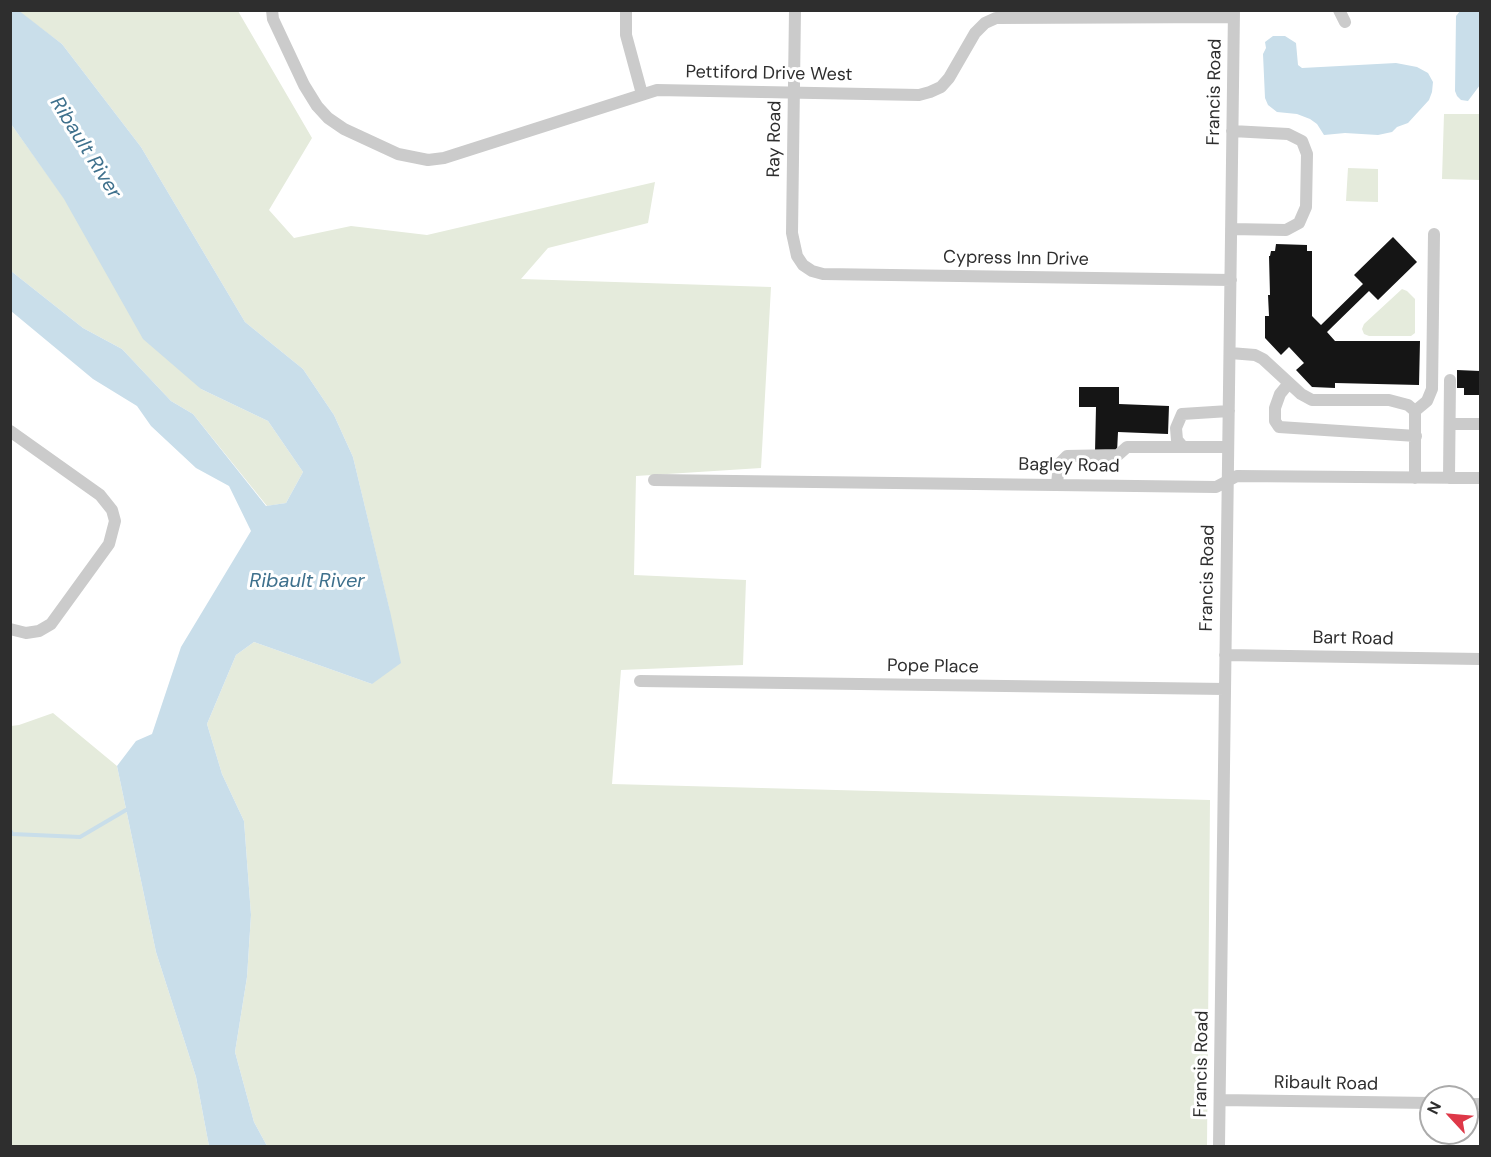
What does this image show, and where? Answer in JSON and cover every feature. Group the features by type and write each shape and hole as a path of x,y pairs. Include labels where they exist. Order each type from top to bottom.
{"street":[{"name":"Pettiford Drive West","path":"272,10 273,19 304,85 322,112 344,129 398,154 428,160 444,158 657,90 919,95 940,87 949,78 975,33 985,23 996,18 1234,14"},
{"path":"626,10 626,35 642,94"},
{"name":"Ray Road","path":"795,10 792,232 797,256 803,265"},
{"path":"1339,10 1345,22"},
{"name":"Francis Road","path":"1220,1146 1234,14"},
{"path":"1231,229 1286,230 1299,223 1305,207 1307,154 1302,141 1288,134 1232,131"},
{"path":"1415,411 1427,401 1432,389 1434,234"},
{"name":"Cypress Inn Drive","path":"803,265 812,271 824,274 1231,280"},
{"path":"1230,353 1255,355 1263,359 1312,400 1389,400 1408,405 1415,411 1415,478"},
{"path":"1449,478 1450,380"},
{"path":"1289,383 1280,394 1275,408 1275,421 1279,427 1416,436"},
{"path":"1183,447 1177,440 1176,434 1177,423 1182,414 1229,411"},
{"path":"1450,424 1480,424"},
{"path":"10,431 100,495 112,510 115,521 109,544 51,624 39,631 26,633 10,629"},
{"path":"1057,484 1059,464 1067,456 1118,455 1127,447 1228,447"},
{"name":"Bagley Road","path":"654,480 1216,487 1237,476 1480,478"},
{"name":"Bart Road","path":"1225,655 1480,659"},
{"name":"Pope Place","path":"640,681 1225,689"},
{"name":"Ribault Road","path":"1220,1100 1419,1103"}],"green space":[{"path":"18,11 238,11 312,138 269,210 294,238 351,226 427,235 655,182 648,223 548,248 521,279 771,287 761,468 636,476 634,575 746,580 743,665 621,670 612,784 1210,800 1207,1146 267,1146 254,1122 235,1052 247,977 251,915 244,821 222,774 207,724 236,655 254,642 372,684 390,612 353,457 334,415 303,369 245,322 141,147 62,44"},
{"path":"1444,114 1480,114 1480,180 1442,179"},
{"path":"11,124 201,389 268,421 303,472 286,503 267,506 193,414 171,401 122,349 83,328 11,271"},
{"path":"1348,168 1378,169 1378,202 1346,201"},
{"path":"1402,289 1415,299 1415,333 1411,336 1364,334 1362,329 1364,324"},
{"path":"53,713 117,766 156,952 196,1077 209,1146 11,1146 11,726"}],"water":[{"name":"Ribault River","path":"18,10 62,44 141,147 245,322 303,369 334,415 353,457 390,611 401,663 372,684 254,642 236,655 207,724 222,774 244,821 251,915 247,977 235,1052 254,1122 267,1146 209,1146 196,1077 156,952 117,766 136,741 152,734 181,647 251,531 229,486 196,468 151,426 137,406 93,379 11,311 11,271 83,328 122,349 171,401 193,414 266,506 286,503 303,472 268,421 201,389 143,339 64,199 11,124 11,11"},
{"path":"1460,11 1480,11 1480,85 1468,101 1461,100 1455,91 1456,16"},
{"path":"1273,36 1285,36 1296,43 1298,65 1302,68 1396,63 1417,67 1428,73 1433,82 1429,100 1408,123 1397,127 1392,132 1378,135 1345,133 1324,135 1317,124 1310,119 1297,114 1277,112 1268,105 1265,98 1263,54 1266,48 1265,42"}],"building":[{"path":"1393,237 1417,262 1378,300 1369,291 1327,332 1335,341 1420,341 1419,385 1335,383 1335,388 1312,387 1296,370 1304,363 1289,347 1281,355 1265,338 1265,316 1269,316 1269,256 1271,251 1275,251 1276,244 1307,245 1307,251 1312,251 1312,316 1321,325 1363,284 1354,275"},
{"path":"1457,370 1480,371 1480,395 1464,395 1464,388 1457,388"},
{"path":"1079,387 1119,387 1119,404 1169,406 1168,434 1118,432 1117,452 1095,452 1096,407 1079,407"}],"waterway":[{"path":"10,830 12,834 80,837 126,810"}]}
